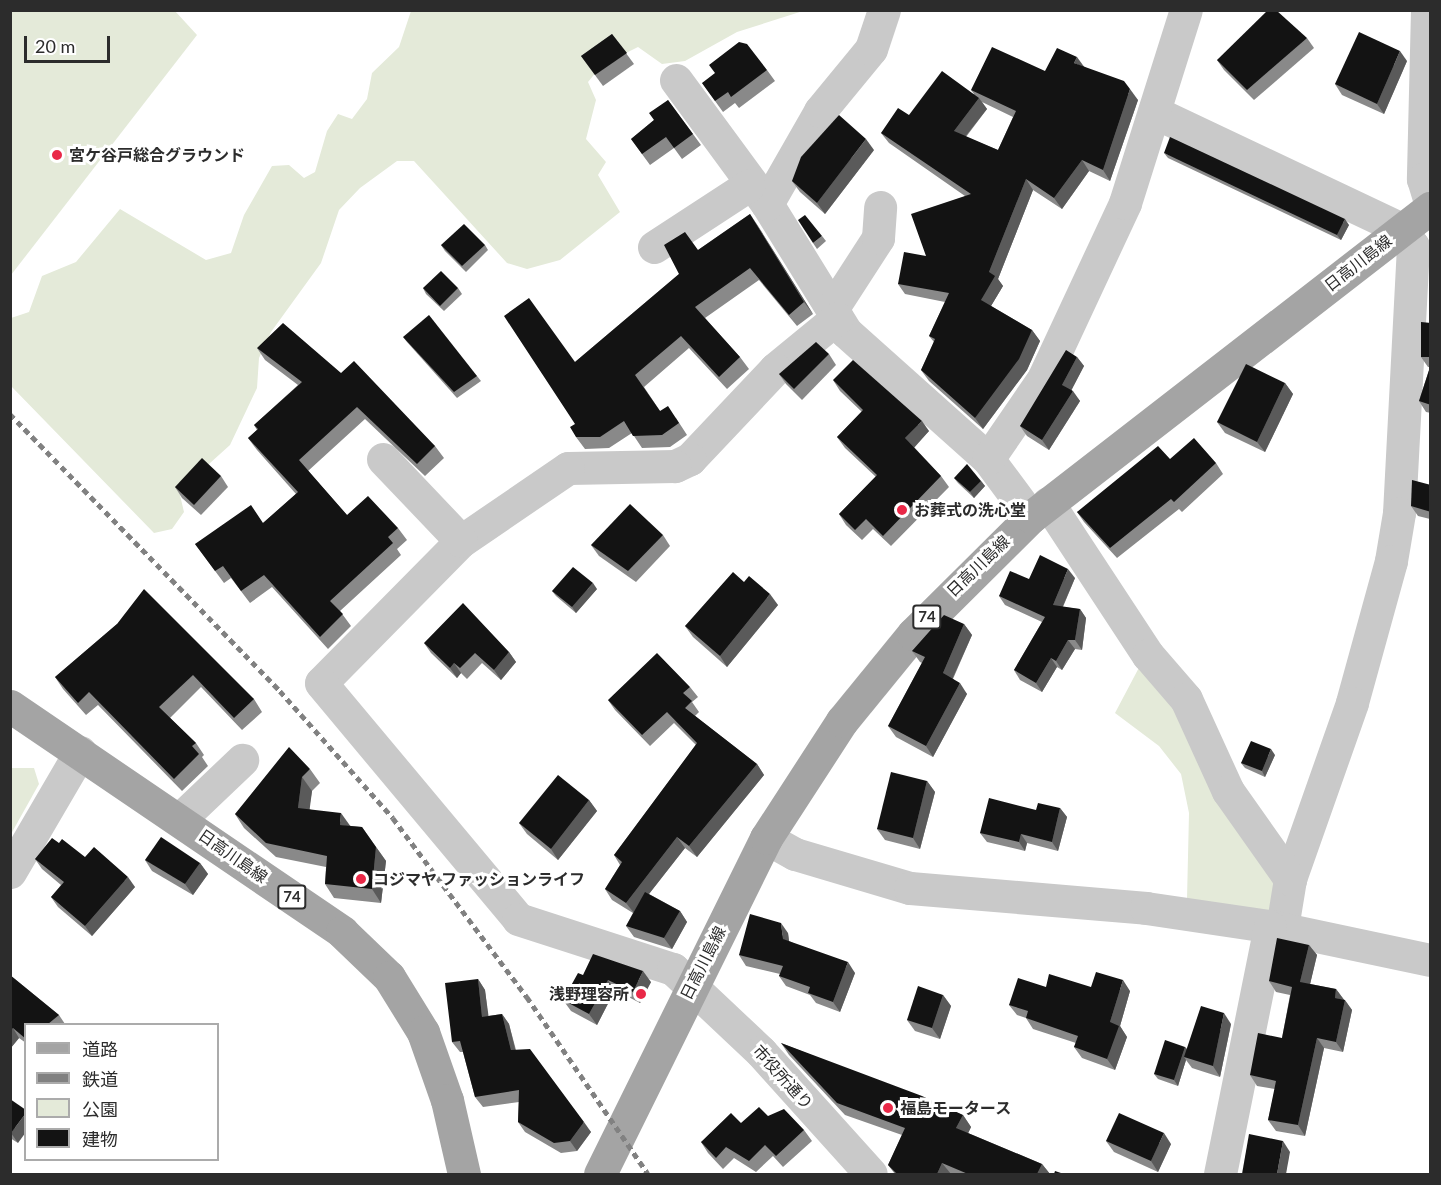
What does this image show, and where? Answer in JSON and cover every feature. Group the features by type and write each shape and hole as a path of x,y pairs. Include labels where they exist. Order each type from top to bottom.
{"main road":[{"name":"日高川島線","path":"600,1174 692,983 766,838 842,721 913,633 1039,510 1431,207"},
{"name":"日高川島線","path":"10,706 180,819 342,932 389,977 423,1032 447,1100 464,1174"}],"street":[{"path":"654,247 758,195 820,111 871,49 884,10"},
{"path":"988,459 1043,379 1125,203 1186,10"},
{"path":"1427,10 1423,179 1431,202"},
{"path":"676,80 758,195 835,312 1039,510 1148,655 1186,699 1228,791 1290,879"},
{"path":"1154,112 1401,229 1414,254 1399,513 1390,561 1352,703 1290,879 1276,927 1220,1174"},
{"path":"692,983 626,950 518,920 321,683 460,541 568,468 675,466 690,459 775,369 835,312 878,238 880,207"},
{"path":"383,459 460,541"},
{"path":"10,872 80,752"},
{"path":"180,819 242,760"},
{"path":"766,838 795,854 910,888 1146,908 1276,927 1431,960"},
{"name":"市役所通り","path":"692,983 871,1174"}],"green space":[{"name":"宮ケ谷戸総合グラウンド","path":"11,10 175,11 197,35 11,275"},
{"path":"411,11 803,11 737,32 685,61 662,64 638,47 602,65 588,82 596,100 586,139 606,162 598,175 620,212 560,260 527,269 507,263 414,161 397,161 360,188 339,210 321,263 271,332 259,358 257,388 230,445 179,491 184,512 172,529 154,533 11,386 11,318 29,312 42,276 76,262 120,209 206,260 231,253 244,215 272,166 289,165 304,178 315,172 327,131 338,114 352,119 367,99 372,73 399,47"},
{"path":"1143,660 1278,879 1270,913 1187,899 1189,813 1181,774 1159,746 1115,713"},
{"path":"11,768 34,768 39,784 11,834"}],"building":[{"path":"1268,10 1276,10 1307,38 1247,90 1217,60"},
{"path":"1359,32 1400,51 1377,104 1335,84"},
{"path":"612,34 627,53 595,75 581,56"},
{"path":"739,42 747,44 767,70 731,97 728,92 715,101 702,83 715,73 709,65"},
{"path":"992,47 1045,71 1057,48 1077,57 1074,63 1124,81 1130,89 1103,170 1082,160 1054,198 1026,179 989,272 995,276 981,300 1032,330 1019,359 975,418 921,370 935,339 929,336 949,293 898,284 904,252 926,256 911,214 971,194 881,133 898,108 909,115 942,71 979,98 954,131 998,150 1016,111 971,90"},
{"path":"668,100 693,134 674,148 666,137 642,154 631,139 654,120 649,113"},
{"path":"839,115 866,139 817,203 792,181 801,157"},
{"path":"1170,137 1345,219 1337,235 1164,153"},
{"path":"750,214 804,302 789,315 750,268 695,307 740,357 719,377 681,336 635,375 660,411 668,406 679,423 662,435 633,436 624,421 600,437 576,437 570,427 575,424 504,316 529,298 575,362 679,274 664,245 685,232 698,250"},
{"path":"805,215 822,236 813,243 798,220"},
{"path":"464,224 485,245 462,266 441,245"},
{"path":"441,271 458,288 440,306 423,288"},
{"path":"429,315 477,376 454,392 403,337"},
{"path":"1421,322 1431,323 1431,357 1421,357"},
{"path":"283,323 341,373 354,361 435,446 417,464 357,407 299,460 347,515 368,496 398,528 388,537 393,543 330,601 343,614 320,637 264,575 241,591 223,566 215,571 195,544 251,505 263,523 298,492 248,438 258,429 254,425 302,382 257,348"},
{"path":"816,342 829,354 794,389 779,374"},
{"path":"1066,350 1077,357 1062,385 1073,391 1042,440 1020,426"},
{"path":"853,360 922,421 905,438 941,476 883,536 866,519 855,530 839,514 877,475 837,437 863,410 833,380"},
{"path":"1246,364 1285,383 1257,442 1217,422"},
{"path":"1431,364 1431,405 1419,401"},
{"path":"1194,438 1216,463 1174,502 1171,499 1110,548 1077,512 1158,446 1170,459"},
{"path":"202,458 221,476 194,505 175,487"},
{"path":"967,464 981,481 970,492 954,478"},
{"path":"1412,480 1431,485 1431,512 1411,506"},
{"path":"630,504 663,535 628,571 591,545"},
{"path":"1040,555 1068,569 1053,605 1080,609 1075,640 1068,640 1056,661 1051,658 1036,683 1014,670 1045,617 999,596 1010,571 1029,579"},
{"path":"573,567 593,583 572,607 552,591"},
{"path":"733,572 744,582 749,576 770,594 720,656 685,626"},
{"path":"144,589 254,699 234,718 193,675 159,707 196,743 192,746 199,754 174,779 89,692 78,703 55,677 117,624"},
{"path":"463,603 509,652 494,670 475,653 460,668 454,663 450,668 424,643"},
{"path":"944,615 964,624 943,673 960,683 926,746 888,726 925,657 912,651"},
{"path":"657,653 690,687 683,693 692,701 685,708 757,764 689,846 677,837 626,903 605,889 622,862 614,855 697,743 667,712 642,735 608,700"},
{"path":"1251,741 1271,749 1262,771 1241,763"},
{"path":"289,747 310,769 302,777 298,808 341,813 340,825 362,827 376,847 372,889 325,884 327,856 266,843 235,814"},
{"path":"891,772 927,781 913,838 877,829"},
{"path":"558,775 589,800 551,849 519,823"},
{"path":"989,798 1036,810 1038,803 1060,808 1052,842 1021,834 1019,842 980,833"},
{"path":"161,837 200,863 185,884 145,860"},
{"path":"52,838 59,843 62,839 85,857 94,847 128,877 85,926 51,897 64,882 35,859"},
{"path":"645,892 680,911 664,938 626,926"},
{"path":"750,914 781,923 783,939 848,962 833,1002 808,993 810,987 779,976 783,966 739,955"},
{"path":"1277,938 1309,945 1300,982 1336,989 1335,998 1345,1000 1336,1042 1317,1038 1298,1125 1268,1120 1276,1081 1250,1075 1258,1033 1282,1038 1292,987 1269,981"},
{"path":"593,954 643,971 633,992 608,980 589,1014 563,1000 578,973 583,975"},
{"path":"1096,972 1123,980 1110,1022 1119,1026 1107,1059 1074,1047 1078,1036 1026,1018 1028,1011 1009,1005 1018,978 1046,987 1049,974 1091,987"},
{"path":"10,975 59,1015 49,1023 24,1023 24,1037 13,1028 10,1031"},
{"path":"478,979 482,1017 502,1014 511,1050 530,1049 584,1122 570,1141 554,1143 518,1122 519,1090 475,1097 460,1041 452,1042 445,983"},
{"path":"918,986 943,995 932,1028 907,1020"},
{"path":"1201,1006 1224,1013 1213,1066 1184,1057"},
{"path":"1165,1040 1185,1047 1174,1080 1154,1074"},
{"path":"781,1043 922,1096 963,1115 956,1128 1042,1164 1037,1174 968,1174 942,1163 937,1174 897,1174 888,1165 905,1128 837,1103"},
{"path":"10,1099 24,1109 24,1116 11,1133"},
{"path":"759,1107 768,1116 784,1109 804,1130 776,1156 765,1145 749,1161 726,1147 716,1158 701,1142 731,1113 741,1123"},
{"path":"1119,1113 1164,1133 1151,1161 1106,1141"},
{"path":"1249,1134 1283,1141 1277,1174 1242,1174"}],"railway":[{"path":"10,414 280,691 393,818 527,997 648,1174"}],"place":[{"name":"宮ケ谷戸総合グラウンド","path":"57,155"},
{"name":"お葬式の洗心堂","path":"902,510"},
{"name":"コジマヤ ファッションライフ","path":"361,879"},
{"name":"浅野理容所","path":"641,994"},
{"name":"福島モータース","path":"888,1108"}]}
